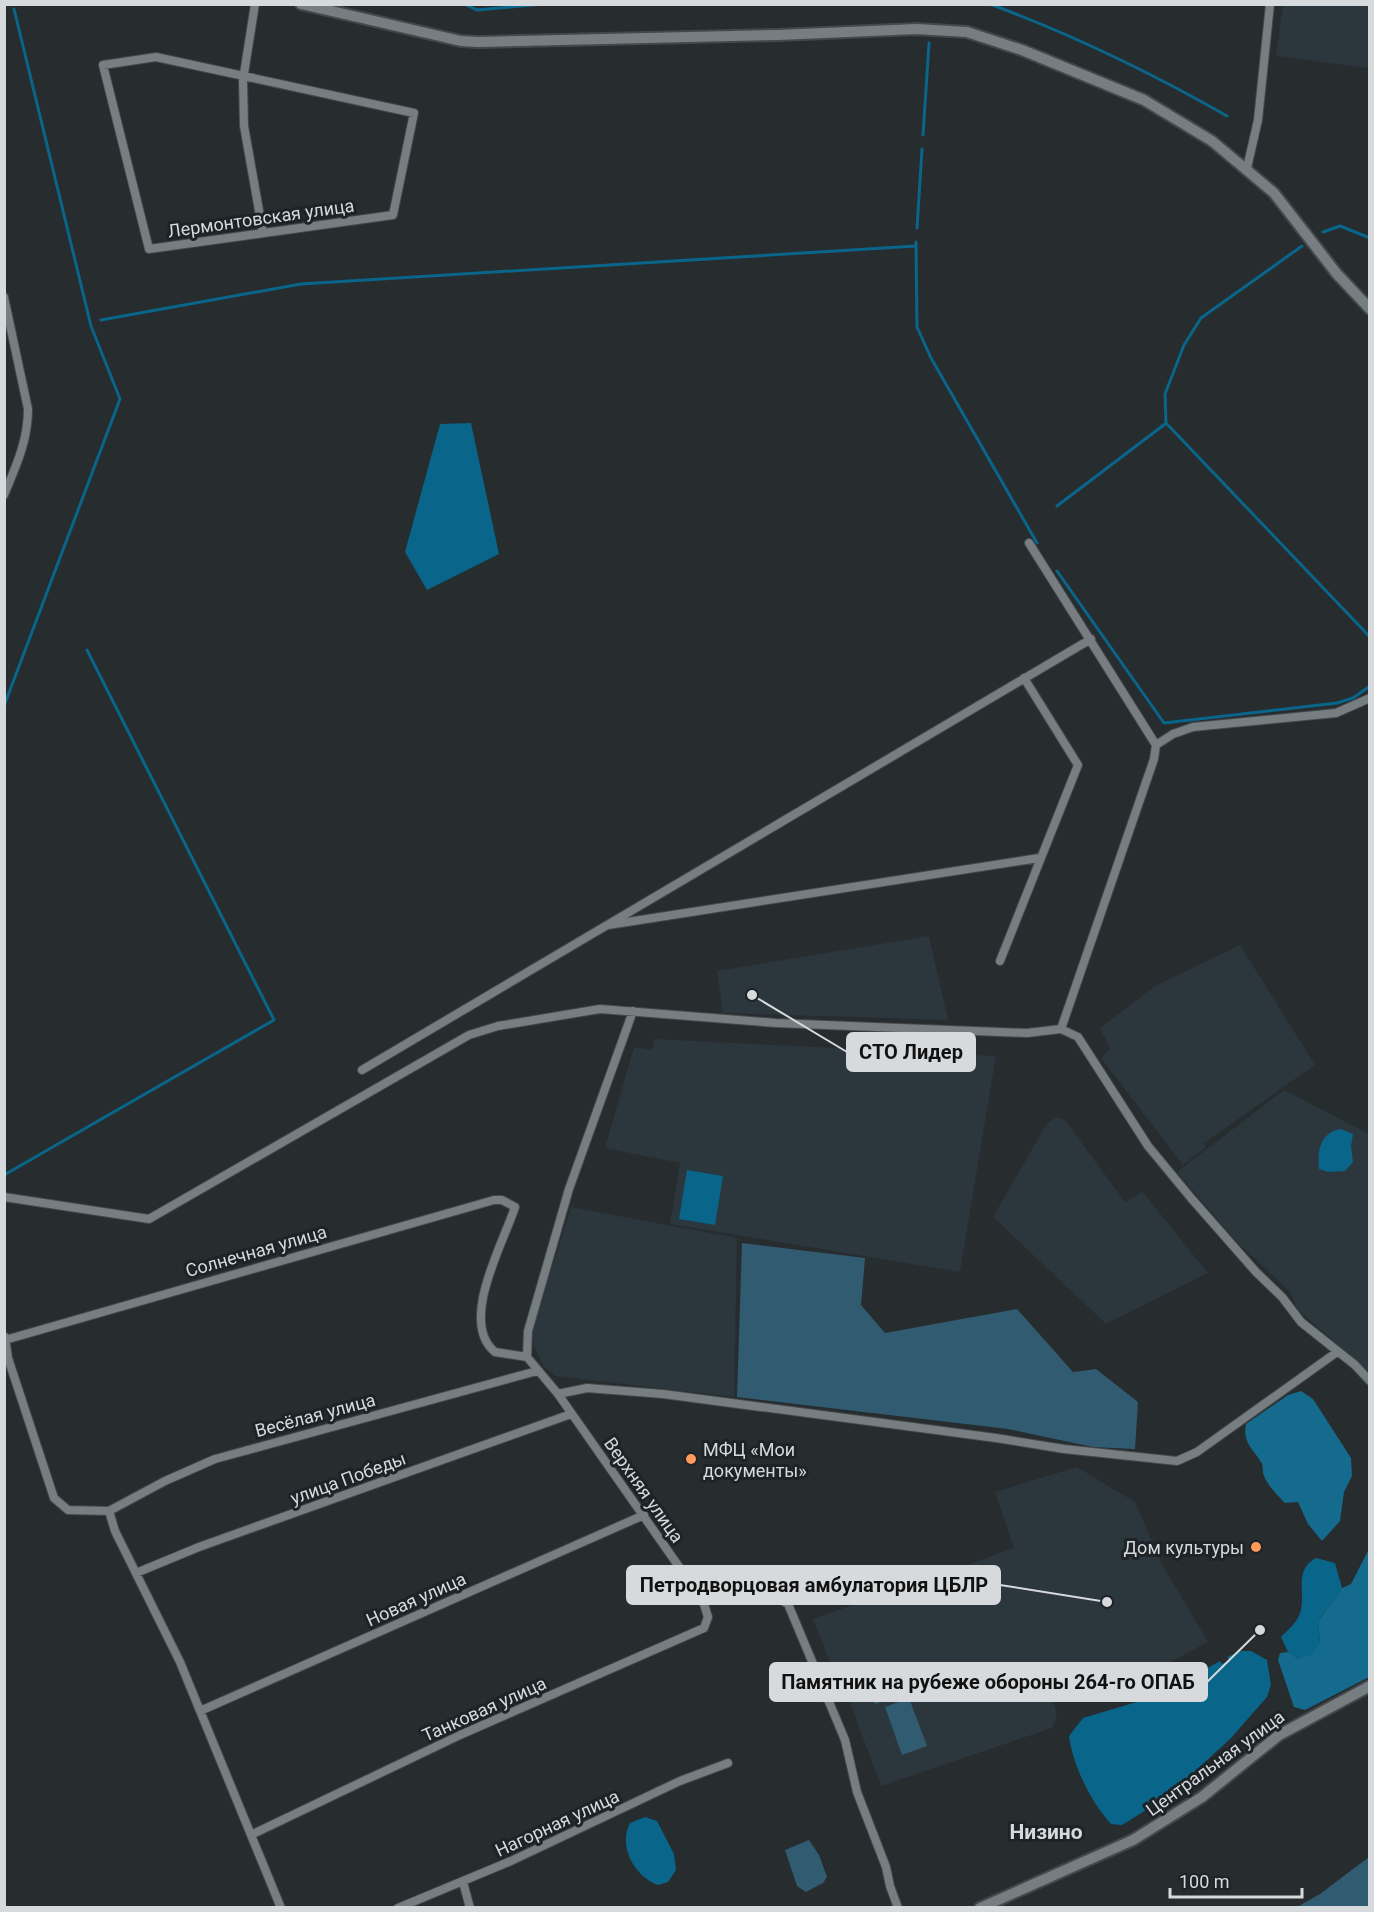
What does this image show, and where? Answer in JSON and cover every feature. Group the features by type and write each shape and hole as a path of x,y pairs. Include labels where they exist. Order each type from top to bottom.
{"street":[{"path":"255,4 243,75 244,126 263,233"},
{"path":"301,4 461,41 478,42 917,29 967,32 1022,50 1144,100 1212,141 1247,168 1292,212 1337,274 1370,309"},
{"path":"1247,168 1258,120 1270,4"},
{"name":"Лермонтовская улица","path":"156,57 243,75 414,113 393,215 149,249 103,65 156,57"},
{"path":"4,297 28,409 24,448 8,476 4,495"},
{"path":"1029,543 1156,745 1154,759 1061,1029"},
{"path":"362,1070 1091,639"},
{"path":"1000,961 1039,858 1078,765 1024,678"},
{"path":"1156,745 1173,734 1193,727 1336,713 1370,698"},
{"path":"603,926 1039,858"},
{"path":"4,1197 149,1220 469,1035 498,1026 589,1011 633,1011 678,1017 798,1024 1027,1033 1061,1029 1078,1037 1148,1146 1191,1198 1256,1272 1282,1297 1301,1322 1355,1365 1370,1381"},
{"path":"527,1357 528,1331 569,1189 633,1011"},
{"name":"Солнечная улица","path":"5,1341 494,1200 502,1200 515,1207 484,1288 481,1323 486,1341 495,1352 527,1357"},
{"path":"4,1335 8,1358 54,1498 68,1510 109,1511 116,1532 180,1662 253,1834 281,1908"},
{"path":"558,1394 587,1388 663,1394 1064,1449 1177,1461 1197,1452 1337,1352"},
{"name":"Верхняя улица","path":"527,1357 558,1394 703,1601"},
{"name":"Весёлая улица","path":"109,1511 165,1481 215,1459 537,1371"},
{"name":"улица Победы","path":"136,1573 199,1547 572,1414"},
{"name":"Новая улица","path":"200,1711 644,1515"},
{"path":"703,1601 750,1582 788,1604 845,1740 857,1792 886,1867 898,1908"},
{"name":"Танковая улица","path":"253,1834 460,1735 704,1628 708,1617 703,1601"},
{"name":"Центральная улица","path":"980,1908 1133,1840 1202,1797 1279,1735 1370,1686"},
{"name":"Нагорная улица","path":"398,1908 463,1882 680,1781 728,1763"},
{"path":"463,1882 470,1908"}],"shaded area":[{"path":"1283,5 1369,5 1369,68 1276,56"},
{"path":"471,423 499,554 427,590 405,552 440,424"},
{"path":"929,936 948,1020 723,1013 717,971"},
{"path":"1240,945 1315,1065 1204,1143 1206,1147 1183,1165 1101,1058 1110,1049 1100,1028 1155,986"},
{"path":"654,1039 996,1056 960,1272 670,1224 680,1163 605,1148 634,1047 652,1050"},
{"path":"1284,1090 1369,1134 1369,1372 1298,1310 1289,1291 1233,1238 1177,1172"},
{"path":"1056,1117 1064,1119 1126,1203 1142,1191 1208,1273 1106,1324 993,1217 1046,1125"},
{"path":"1340,1129 1353,1134 1351,1146 1353,1162 1345,1171 1328,1172 1319,1169 1321,1144 1328,1134"},
{"path":"687,1170 723,1176 715,1225 679,1219"},
{"path":"571,1207 737,1238 734,1397 555,1376 543,1366 534,1345 532,1332"},
{"path":"742,1243 865,1258 861,1305 885,1333 1017,1309 1073,1372 1096,1369 1138,1402 1135,1449 1093,1447 1008,1429 737,1397"},
{"path":"1301,1391 1313,1399 1351,1458 1352,1476 1344,1492 1340,1521 1322,1541 1308,1524 1298,1502 1285,1503 1271,1487 1264,1476 1261,1462 1249,1445 1245,1430 1246,1424 1288,1395"},
{"path":"1077,1467 1135,1502 1162,1564 1208,1642 1157,1669 1110,1689 1053,1699 1057,1717 1052,1728 881,1786 847,1695 843,1696 813,1619 1014,1548 995,1492"},
{"path":"1369,1549 1369,1677 1305,1710 1294,1707 1278,1660 1280,1653 1288,1652 1299,1659 1320,1643 1318,1621 1342,1588 1351,1584"},
{"path":"1316,1558 1335,1563 1342,1588 1318,1621 1320,1643 1311,1655 1299,1659 1288,1652 1281,1637 1300,1614 1303,1574 1309,1563"},
{"path":"1241,1651 1251,1651 1267,1660 1271,1685 1267,1697 1231,1738 1167,1797 1122,1825 1111,1824 1084,1783 1074,1759 1069,1736 1083,1718 1140,1701 1220,1661 1222,1664 1229,1660 1227,1657"},
{"path":"904,1674 910,1691 875,1704 869,1687"},
{"path":"909,1698 927,1746 902,1755 885,1707"},
{"path":"645,1817 657,1821 674,1854 676,1870 668,1882 658,1885 642,1875 630,1859 627,1850 627,1832 630,1823"},
{"path":"809,1840 819,1855 827,1877 823,1883 806,1892 797,1886 785,1850"},
{"path":"1369,1857 1369,1907 1297,1907 1320,1894"}],"waterway":[{"path":"464,4 477,10 543,4"},
{"path":"990,4 1111,55 1227,116"},
{"path":"4,706 120,399 91,326 14,9"},
{"path":"923,135 929,43"},
{"path":"917,228 922,149"},
{"path":"1323,232 1340,226 1370,238"},
{"path":"916,242 917,327 931,358 1037,543"},
{"path":"101,320 301,284 916,246"},
{"path":"1302,246 1201,318 1184,345 1165,394 1166,423 1370,637"},
{"path":"1057,506 1165,424"},
{"path":"1057,571 1164,723 1337,703 1353,698 1370,686"},
{"path":"4,1175 274,1020 87,650"}],"place":[{"name":"СТО Лидер","path":"752,995"},
{"name":"МФЦ «Мои документы»","path":"691,1459"},
{"name":"Дом культуры","path":"1256,1547"},
{"name":"Петродворцовая амбулатория ЦБЛР","path":"1107,1602"},
{"name":"Памятник на рубеже обороны 264-го ОПАБ","path":"1260,1630"}],"district":[{"name":"Низино","path":"1046,1832"}]}
